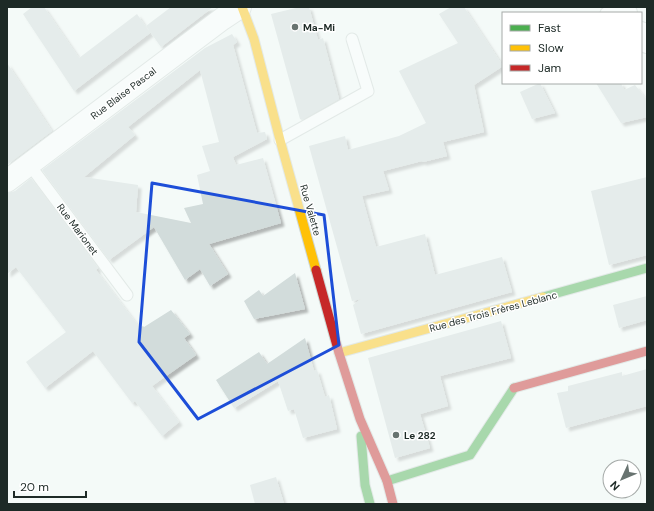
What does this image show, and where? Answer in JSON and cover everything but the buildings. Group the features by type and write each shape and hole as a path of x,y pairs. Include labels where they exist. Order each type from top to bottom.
{"street":[{"name":"Rue Valette","path":"241,7 254,39 280,140 339,353 360,419 386,481 393,504"},
{"name":"Rue Blaise Pascal","path":"7,181 222,19 241,7"},
{"name":"Rue des Trois Frères Leblanc","path":"339,353 647,268"},
{"path":"386,481 470,455 513,388 647,351"},
{"name":"Rue Valette","path":"360,419 365,485 370,504"}],"lane":[{"path":"608,12 617,7"},
{"path":"280,140 368,91 352,39"},
{"name":"Rue Marionet","path":"29,164 127,295"}],"highlighted area":[{"path":"152,183 324,215 339,345 198,419 139,342"}],"traffic: fast":[{"path":"543,297 647,268"},
{"path":"387,481 470,455 514,388"},
{"path":"361,436 365,485 370,504"}],"traffic: slow":[{"path":"242,7 254,39 316,270"},
{"path":"339,353 543,297"}],"traffic: jam":[{"path":"316,270 339,353 360,419 387,481 393,504"},
{"path":"514,388 647,351"}],"place":[{"name":"Ma-Mi","path":"295,27"},
{"name":"Le 282","path":"396,435"}]}
